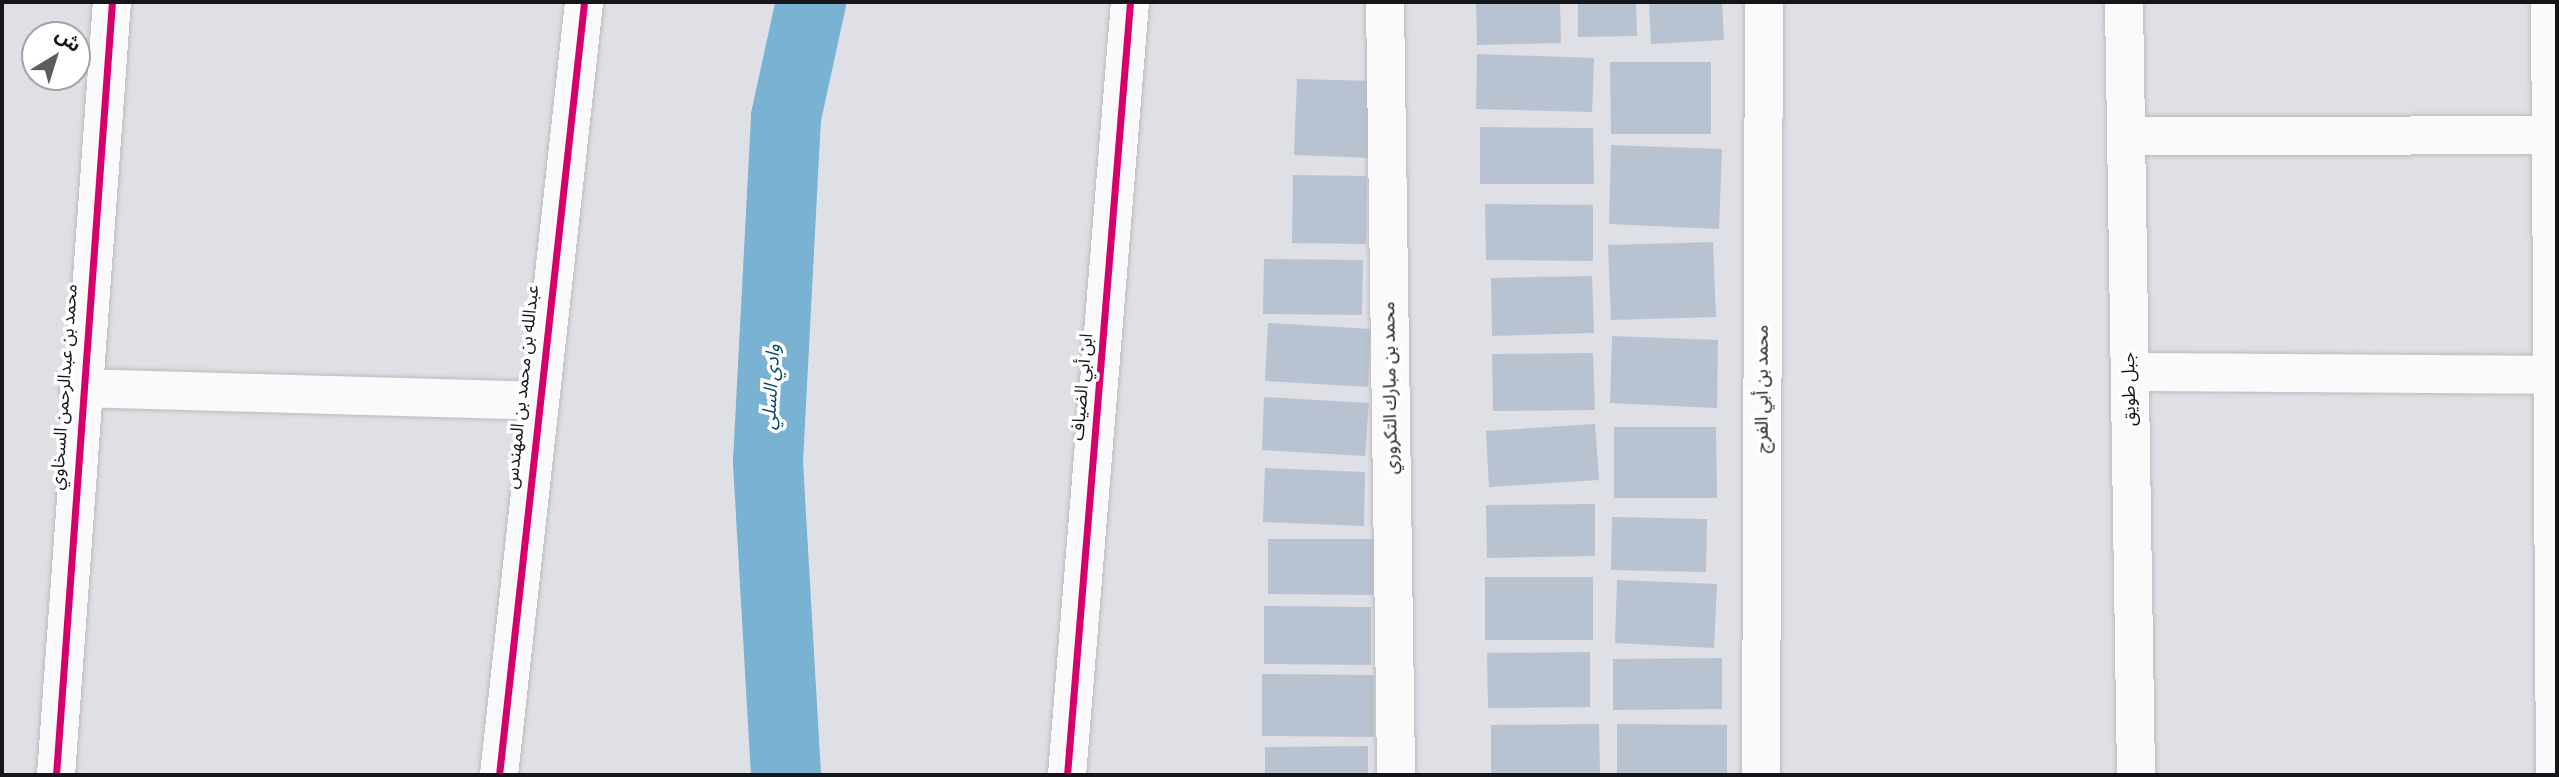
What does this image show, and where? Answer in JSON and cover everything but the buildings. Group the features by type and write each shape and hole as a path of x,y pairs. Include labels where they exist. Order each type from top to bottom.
{"street":[{"name":"محمد بن عبدالرحمن السخاوي","path":"56,775 79,388 112,2"},
{"name":"عبدالله بن محمد بن المهندس","path":"499,775 537,401 584,2"},
{"name":"ابن أبي الضياف","path":"1067,775 1130,2"},
{"name":"محمد بن مبارك التكروري","path":"1385,2 1396,775"},
{"name":"محمد بن أبي الفرج","path":"1761,775 1764,2"},
{"name":"جبل طويق","path":"2124,2 2136,775"},
{"path":"2550,2 2554,135 2556,775"},
{"path":"2126,135 2554,135"},
{"path":"2130,372 2555,399"},
{"path":"79,388 537,401"}],"waterway":[{"name":"وادي السلي","path":"786,775 768,461 786,117 811,2"}],"cycle path":[{"path":"56,775 112,2"},
{"path":"499,775 584,2"},
{"path":"1067,775 1130,2"}]}
